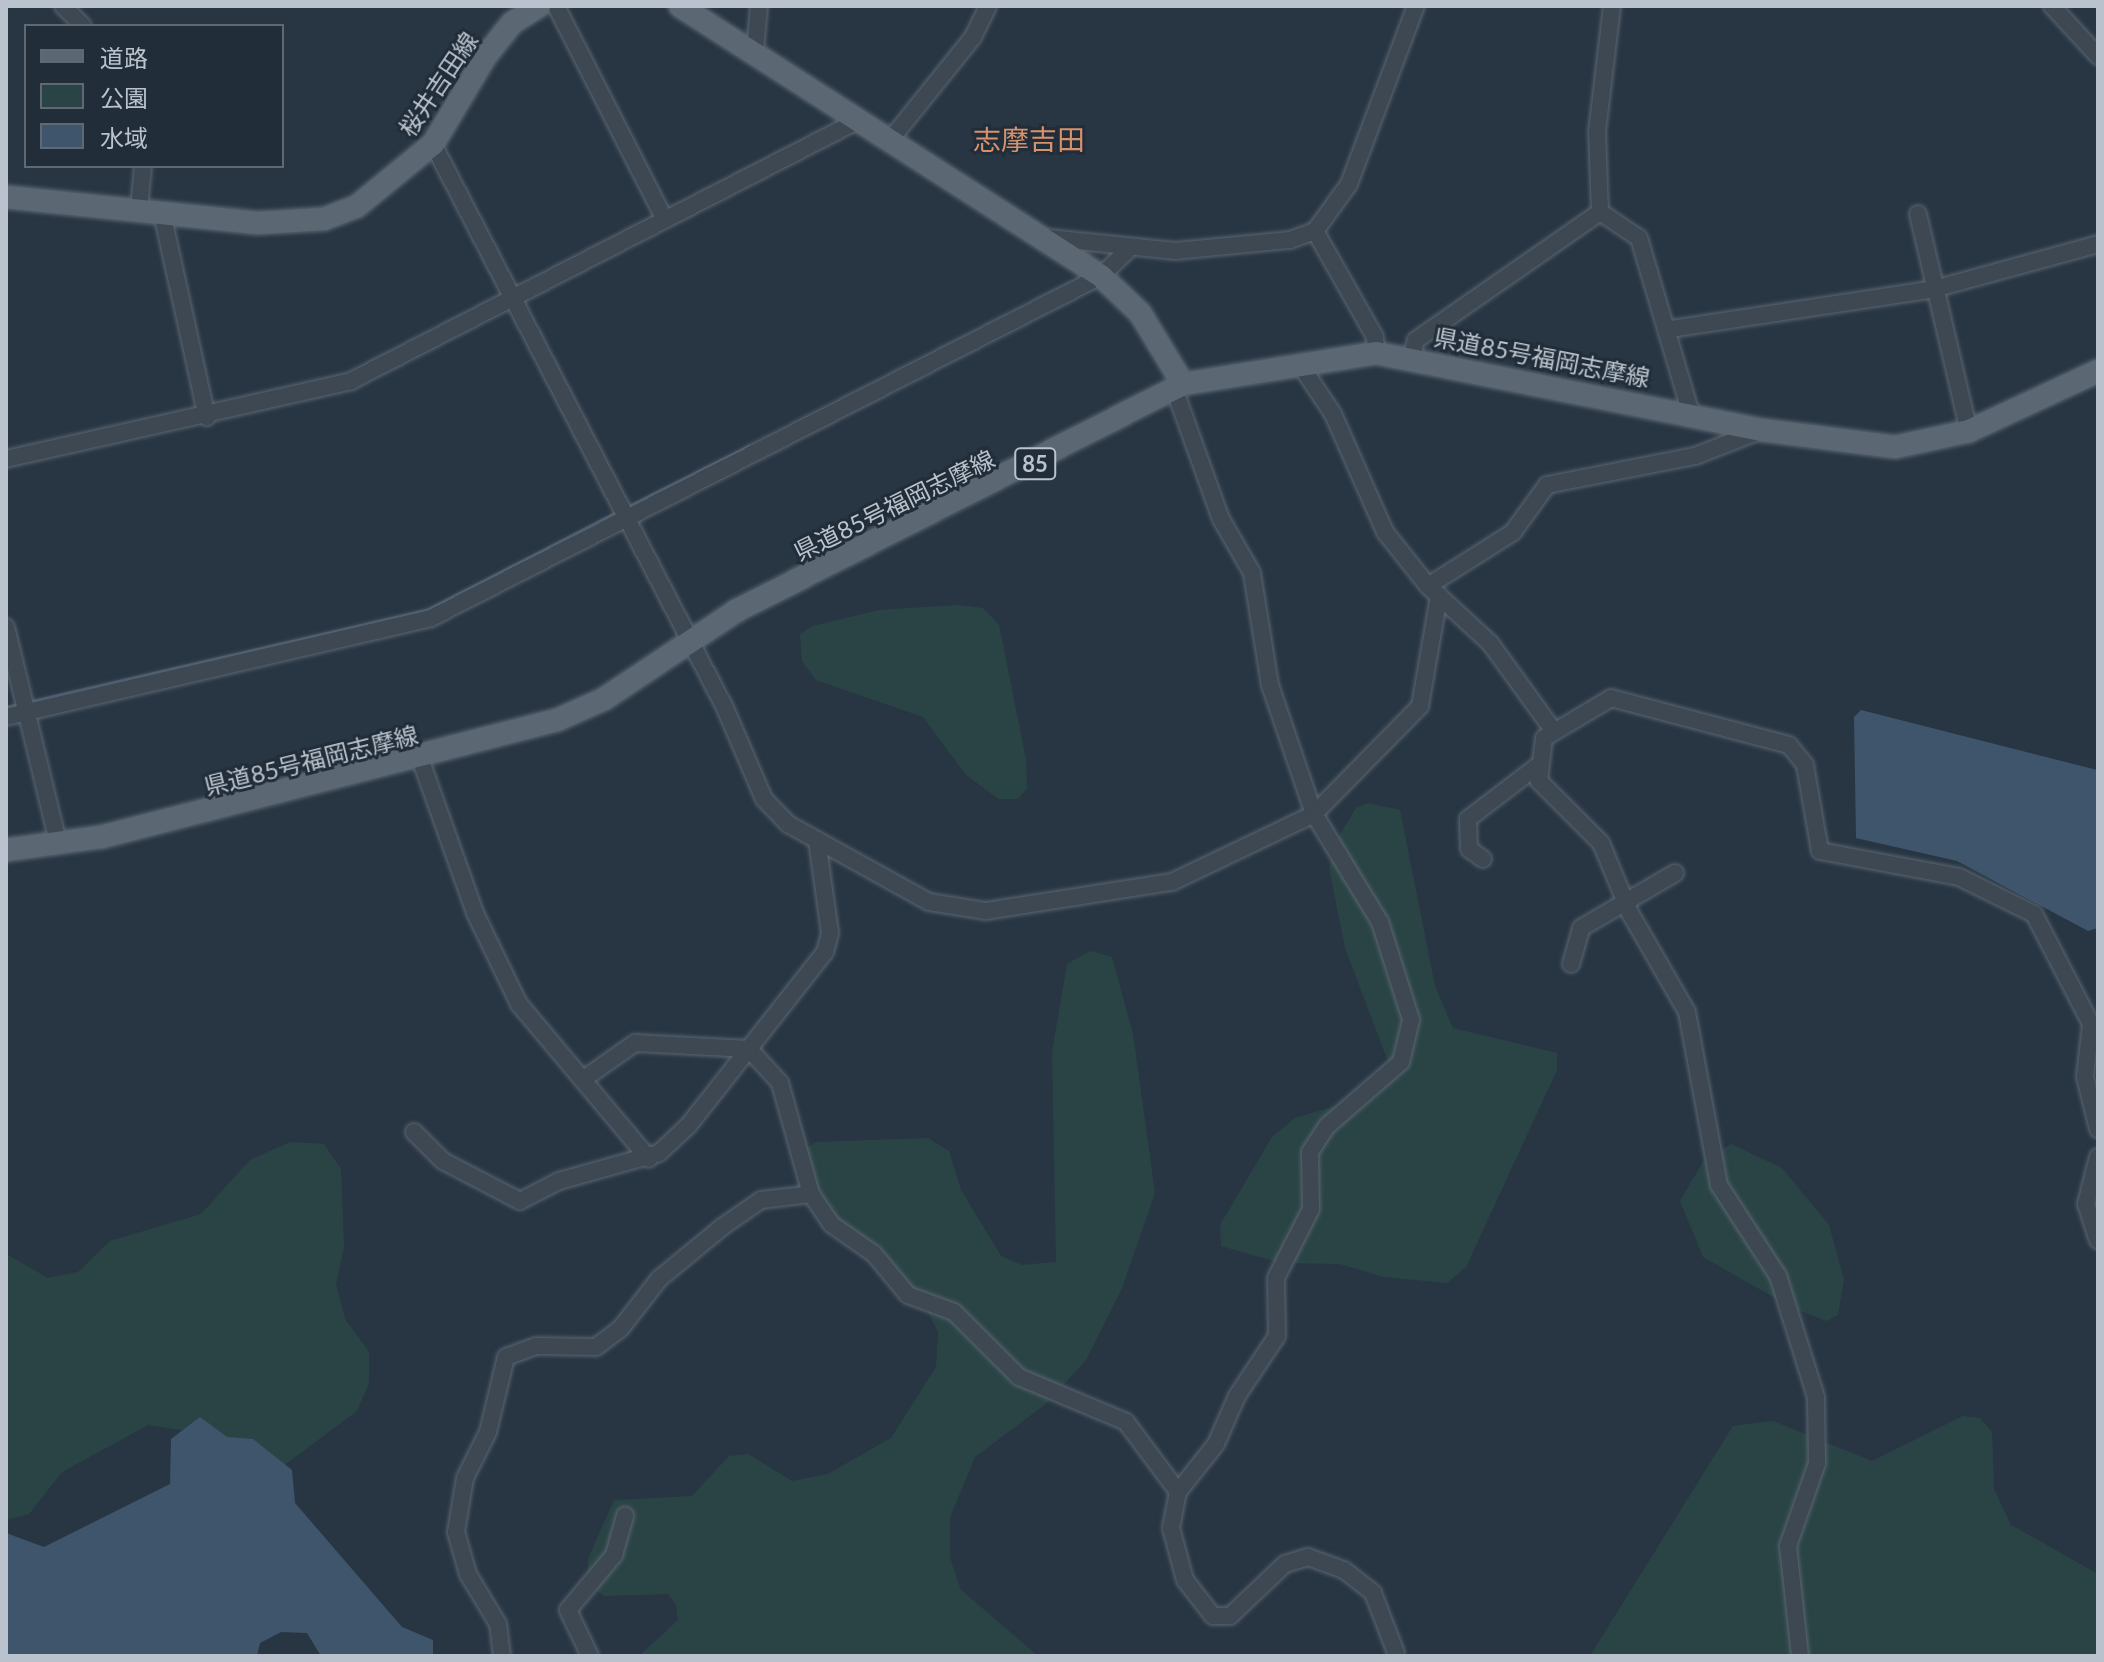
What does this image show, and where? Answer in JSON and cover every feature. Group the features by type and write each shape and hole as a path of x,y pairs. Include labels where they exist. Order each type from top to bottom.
{"main road":[{"name":"桜井吉田線","path":"6,197 258,223 324,219 382,192 433,144 485,57 512,23 539,6"},
{"path":"680,6 1047,238 1101,276 1140,313 1178,386"},
{"name":"県道85号福岡志摩線","path":"6,850 58,842 421,761 579,711 684,640 1178,386 1299,363 1376,353 1412,357 1762,430 1895,447 1969,431 2098,371"}],"street":[{"path":"63,6 81,24"},
{"path":"556,6 665,220"},
{"path":"755,51 759,6"},
{"path":"891,139 973,37 988,6"},
{"path":"1047,238 1127,251 1266,244 1315,231 1349,184 1416,6"},
{"path":"1600,212 1597,132 1612,6"},
{"path":"2052,6 2098,56"},
{"path":"6,459 207,417 351,381 511,294 665,220 859,120"},
{"path":"433,144 684,640 725,708 764,799 817,840 929,902 986,911 1172,882 1314,814 1420,706 1434,591 1513,532 1547,485 1695,456 1762,430"},
{"path":"139,210 143,168"},
{"path":"1600,212 1639,238 1671,329 1691,413"},
{"path":"1412,357 1416,340 1600,212"},
{"path":"162,213 207,417"},
{"path":"1918,214 1969,431"},
{"path":"1315,231 1375,337 1376,353"},
{"path":"1671,329 1934,289 2098,244"},
{"path":"6,717 431,618 1101,276 1127,251"},
{"path":"1299,363 1333,414 1370,506 1434,591 1490,643 1553,730"},
{"path":"1178,386 1221,519 1252,573 1270,685 1314,814 1393,951 1408,992 1408,1045 1385,1081 1327,1126 1310,1152 1311,1209 1276,1278 1277,1336 1237,1396 1216,1444 1178,1492 1171,1528 1177,1559 1203,1610 1230,1616 1299,1556 1326,1561 1373,1593 1396,1653"},
{"path":"6,627 58,842"},
{"path":"1483,859 1469,849 1468,819 1536,767 1553,730 1611,698 1789,745 1805,765 1820,851 1959,877 2034,914 2091,1024 2085,1077 2098,1129"},
{"path":"421,761 475,913 519,1004 585,1078 649,1159"},
{"path":"1536,767 1539,781 1601,843 1624,899 1687,1012 1719,1185 1778,1276 1816,1397 1817,1463 1788,1546 1800,1656"},
{"path":"414,1132 443,1161 520,1201 559,1181 649,1159 688,1126 825,952 830,933 817,840"},
{"path":"1571,964 1581,928 1624,899 1675,873"},
{"path":"585,1078 635,1043 749,1049"},
{"path":"749,1049 792,1110 811,1194 831,1224 874,1254 908,1295 948,1307 1019,1377 1141,1434 1178,1492"},
{"path":"2098,1157 2086,1204 2098,1240"},
{"path":"502,1656 498,1624 468,1574 456,1532 465,1478 488,1432 506,1357 536,1346 596,1347 621,1328 659,1279 722,1227 761,1200 811,1194"},
{"path":"590,1656 568,1610 614,1555 625,1516"}],"green space":[{"path":"958,605 983,608 999,625 1026,760 1027,788 1018,799 999,799 966,775 923,717 816,680 802,661 800,634 813,626 879,610"},
{"path":"1368,803 1400,810 1435,986 1453,1028 1557,1053 1557,1070 1466,1267 1447,1283 1384,1277 1340,1264 1281,1263 1221,1246 1220,1225 1272,1137 1295,1118 1349,1102 1389,1064 1345,948 1329,868 1333,846 1356,808"},
{"path":"1090,951 1112,957 1133,1034 1155,1193 1122,1288 1086,1360 1047,1403 975,1457 950,1517 950,1558 961,1590 1038,1656 639,1656 678,1620 676,1605 668,1594 605,1596 588,1586 588,1559 614,1500 692,1496 729,1456 748,1454 792,1481 828,1474 891,1438 936,1367 938,1332 926,1308 858,1251 811,1186 804,1150 816,1142 928,1138 949,1151 961,1190 1001,1256 1022,1265 1056,1262 1052,1052 1067,964"},
{"path":"290,1142 324,1144 341,1169 344,1247 336,1284 345,1319 369,1352 369,1383 357,1411 279,1469 212,1435 148,1425 62,1472 29,1514 6,1520 6,1254 48,1278 78,1272 110,1241 201,1214 250,1160"},
{"path":"1731,1144 1782,1168 1829,1225 1844,1280 1838,1315 1826,1321 1793,1308 1703,1257 1680,1201 1703,1162"},
{"path":"1963,1416 1980,1418 1992,1432 1994,1489 2011,1525 2098,1574 2098,1656 1590,1656 1733,1426 1773,1421 1872,1461"}],"water":[{"path":"1861,710 2097,770 2098,928 2088,931 1957,861 1856,838 1854,717"},
{"path":"200,1417 227,1437 253,1439 292,1470 295,1503 402,1627 433,1640 433,1656 321,1656 307,1633 281,1632 260,1643 257,1656 6,1656 6,1533 44,1547 170,1484 171,1439"}],"waterway":[{"path":"625,509 749,447"},
{"path":"28,703 427,611 617,513"},
{"path":"6,708 19,705"}],"district":[{"name":"志摩吉田","path":"1029,139"}]}
